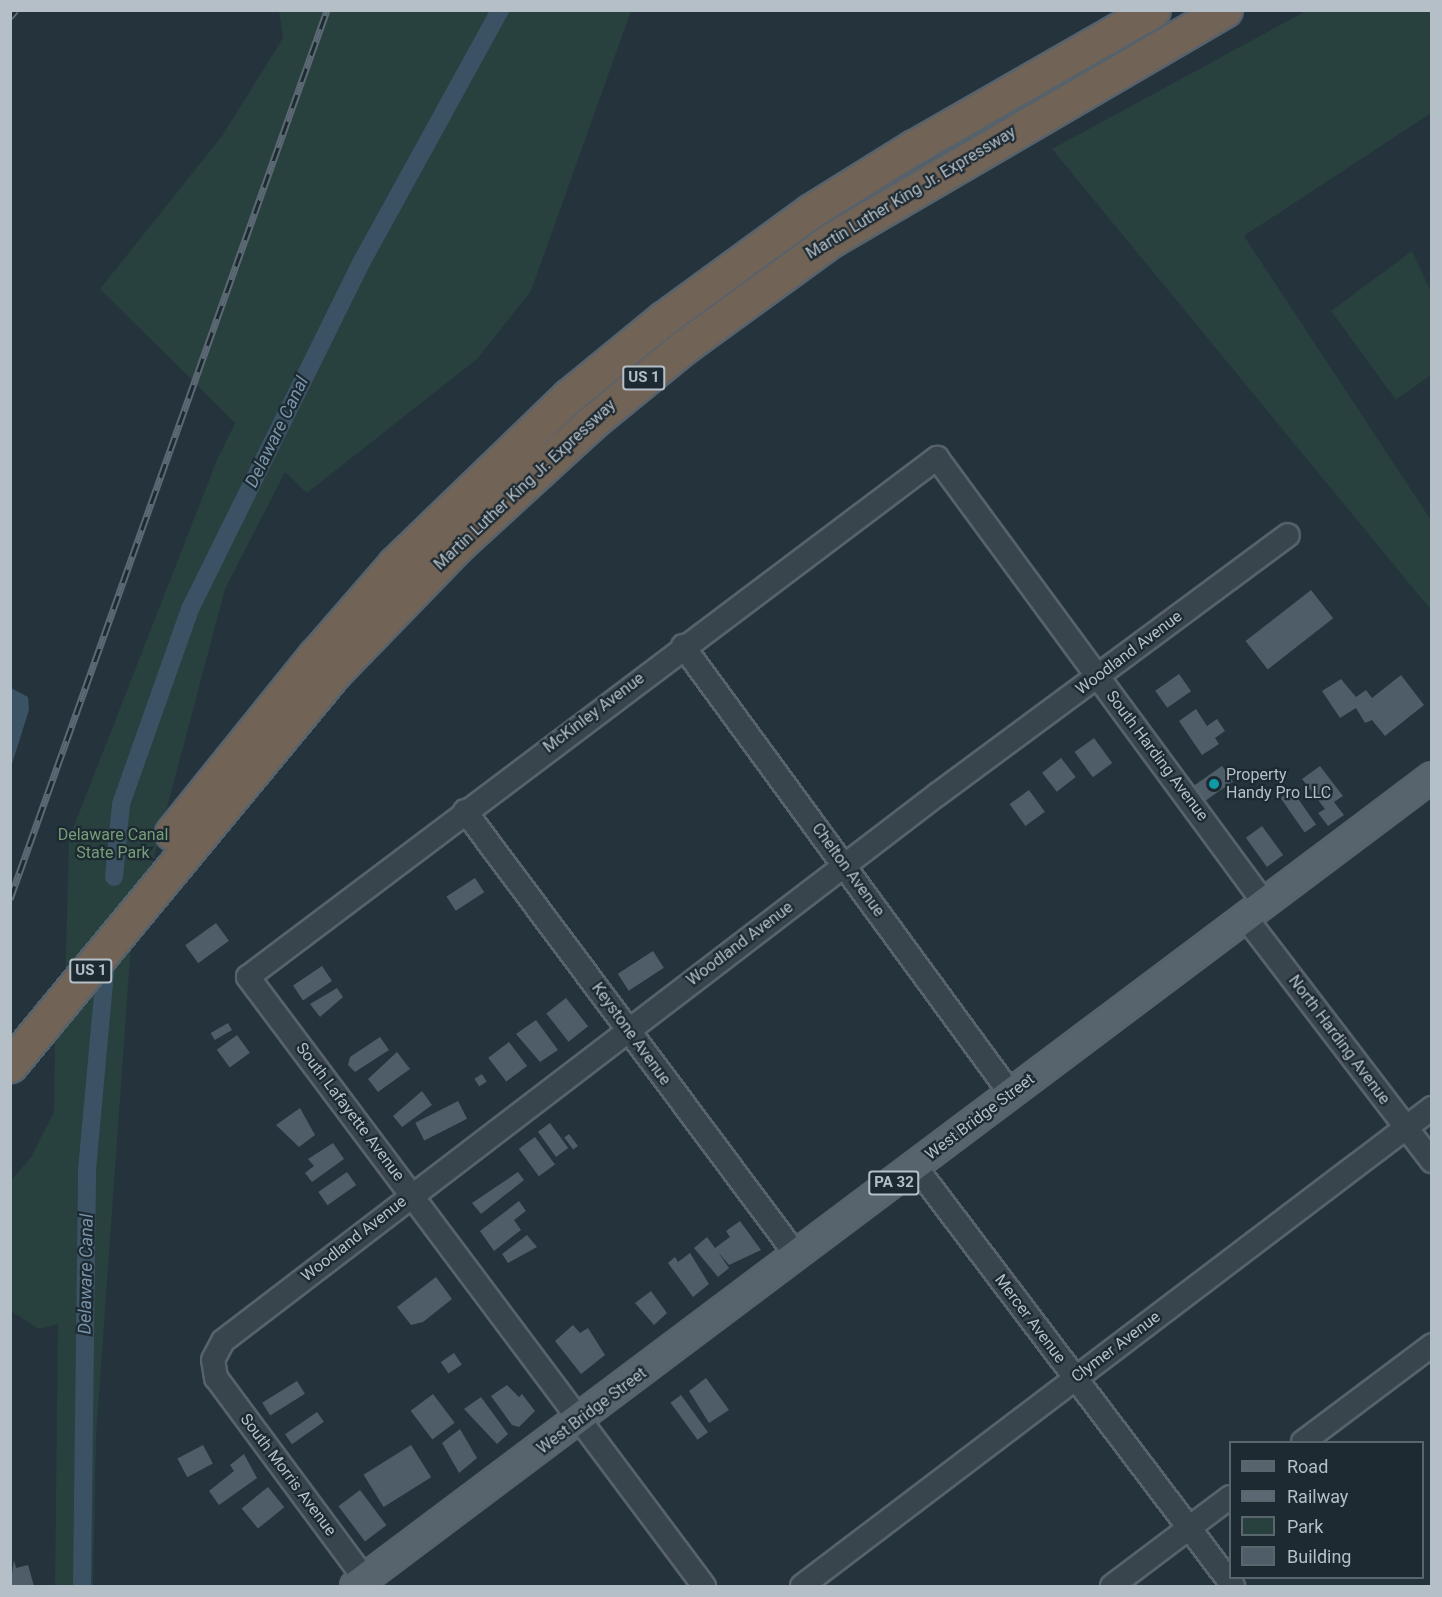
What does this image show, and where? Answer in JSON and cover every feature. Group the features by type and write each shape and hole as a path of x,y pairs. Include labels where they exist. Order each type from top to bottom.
{"highway":[{"name":"Martin Luther King Jr. Expressway","path":"10,1065 381,580 569,396 663,319 811,212 914,147 1153,10"},
{"name":"Martin Luther King Jr. Expressway","path":"10,1033 374,629 504,501 637,383 831,240 1225,10"}],"main road":[{"name":"West Bridge Street","path":"360,1583 581,1420 1431,777"}],"street":[{"name":"McKinley Avenue","path":"248,976 683,646 937,458 941,464"},
{"name":"South Harding Avenue","path":"941,464 1097,677 1256,911"},
{"name":"Woodland Avenue","path":"213,1370 223,1341 412,1194 845,865 1288,535"},
{"name":"Chelton Avenue","path":"683,646 1011,1094"},
{"name":"Keystone Avenue","path":"465,811 797,1256"},
{"name":"North Harding Avenue","path":"1256,911 1431,1161"},
{"name":"South Lafayette Avenue","path":"248,976 704,1587"},
{"name":"Clymer Avenue","path":"802,1587 1431,1108"},
{"name":"Mercer Avenue","path":"915,1166 1233,1587"},
{"path":"1306,1441 1431,1345"},
{"name":"South Morris Avenue","path":"213,1370 360,1583"},
{"path":"1112,1587 1229,1498"}],"green space":[{"name":"Delaware Canal State Park","path":"279,11 631,11 531,291 477,359 307,493 285,472 225,589 131,944 96,1437 93,1586 55,1586 58,1324 39,1329 11,1311 10,1182 31,1157 54,1112 55,1036 64,1026 69,839 217,460 235,423 100,289 222,136 283,38"},
{"path":"1306,11 1431,11 1431,113 1244,236 1431,520 1431,610 1052,149"},
{"path":"1412,251 1431,292 1431,375 1396,400 1331,311"}],"water":[{"path":"11,688 28,697 29,710 11,767"}],"building":[{"path":"1311,590 1333,618 1268,669 1246,641"},
{"path":"1179,674 1191,691 1167,708 1155,691"},
{"path":"1401,675 1424,705 1385,736 1372,720 1365,723 1356,708 1340,718 1322,691 1341,679 1356,697 1366,690 1372,698"},
{"path":"1196,709 1207,726 1217,719 1225,731 1215,738 1219,744 1202,755 1179,721"},
{"path":"1094,738 1112,763 1093,777 1075,752"},
{"path":"1061,758 1076,777 1057,792 1042,773"},
{"name":"Property Handy Pro LLC","path":"1222,766 1233,782 1205,801 1194,786"},
{"path":"1320,766 1343,796 1334,802 1344,815 1328,826 1318,813 1325,809 1302,779"},
{"path":"1029,790 1045,812 1025,826 1010,804"},
{"path":"1292,790 1316,824 1305,832 1281,798"},
{"path":"1262,826 1283,855 1267,867 1246,838"},
{"path":"475,878 484,892 456,911 446,897"},
{"path":"216,923 229,941 198,963 185,945"},
{"path":"653,951 664,968 629,991 618,974"},
{"path":"322,966 332,981 303,1000 293,986"},
{"path":"337,988 343,997 320,1017 310,1004"},
{"path":"566,998 588,1026 568,1042 546,1013"},
{"path":"536,1020 558,1050 540,1062 516,1034"},
{"path":"228,1023 232,1030 215,1040 211,1033"},
{"path":"237,1035 250,1053 230,1067 217,1050"},
{"path":"380,1037 389,1050 355,1072 348,1065 350,1057"},
{"path":"509,1042 527,1066 506,1082 488,1058"},
{"path":"397,1052 410,1069 378,1092 368,1079"},
{"path":"482,1074 487,1082 479,1086 474,1079"},
{"path":"422,1091 432,1105 402,1127 393,1116"},
{"path":"458,1101 467,1119 424,1141 415,1123"},
{"path":"300,1108 315,1135 299,1147 276,1125"},
{"path":"550,1123 568,1148 556,1157 538,1132"},
{"path":"569,1134 578,1146 573,1150 564,1138"},
{"path":"535,1137 555,1165 539,1176 519,1149"},
{"path":"333,1143 344,1159 312,1182 305,1173 314,1166 308,1159"},
{"path":"347,1172 356,1185 328,1205 318,1192"},
{"path":"518,1172 524,1180 481,1214 472,1203"},
{"path":"519,1201 526,1211 514,1220 521,1230 494,1251 480,1231"},
{"path":"740,1221 761,1250 729,1265 718,1252 729,1268 718,1277 694,1248 707,1237 715,1248 730,1237 726,1231"},
{"path":"527,1235 537,1247 508,1263 502,1254"},
{"path":"690,1253 709,1284 693,1297 668,1263 675,1257 678,1262"},
{"path":"436,1277 452,1299 423,1322 411,1325 397,1307"},
{"path":"651,1291 667,1313 654,1325 635,1303"},
{"path":"573,1325 580,1333 588,1328 605,1355 581,1374 555,1341"},
{"path":"454,1353 462,1365 449,1374 441,1362"},
{"path":"706,1378 729,1410 709,1423 689,1391"},
{"path":"297,1381 305,1394 270,1415 262,1403"},
{"path":"507,1385 519,1397 522,1394 535,1411 519,1427 512,1425 491,1396"},
{"path":"433,1394 455,1423 432,1440 411,1411"},
{"path":"681,1395 708,1432 698,1440 670,1403"},
{"path":"481,1397 508,1434 497,1444 464,1409"},
{"path":"317,1412 324,1422 292,1444 285,1434"},
{"path":"460,1429 477,1458 459,1473 442,1443"},
{"path":"203,1445 213,1464 187,1477 177,1459"},
{"path":"411,1445 431,1477 384,1507 364,1475"},
{"path":"244,1454 257,1478 219,1505 209,1491 234,1471 230,1465"},
{"path":"268,1487 284,1507 258,1529 242,1508"},
{"path":"360,1490 386,1525 365,1541 338,1506"},
{"path":"14,1560 16,1568 28,1565 34,1586 10,1586"}],"waterway":[{"name":"Delaware Canal","path":"114,877 121,804 190,609 361,263 500,10"},
{"name":"Delaware Canal","path":"82,1586 87,1170 106,963"}],"railway":[{"path":"10,17 16,10"},
{"path":"10,899 327,10"}],"place":[{"name":"Property Handy Pro LLC","path":"1214,784"}]}
